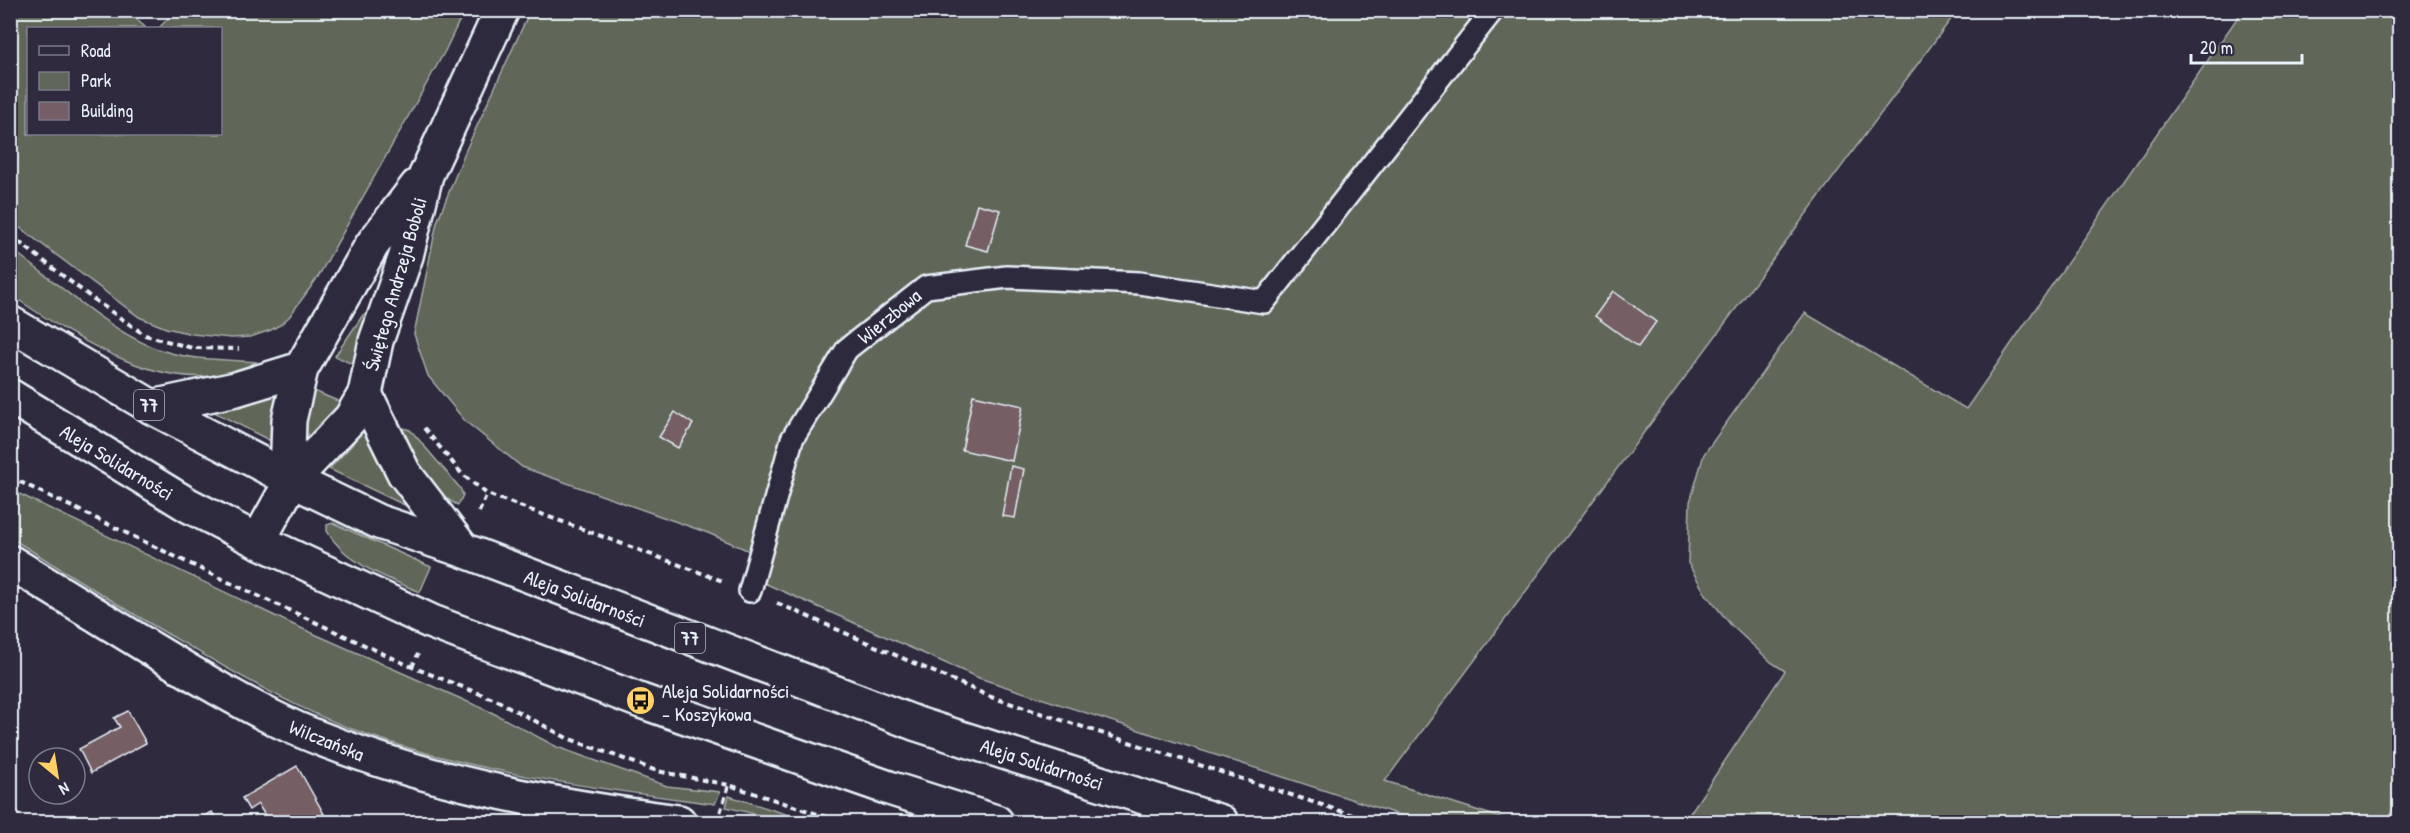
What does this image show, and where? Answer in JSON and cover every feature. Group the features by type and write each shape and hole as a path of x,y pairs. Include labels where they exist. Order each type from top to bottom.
{"main road":[{"name":"Świętego Andrzeja Boboli","path":"258,541 292,480 351,418 365,394 376,341 406,256 426,175 502,10"},
{"name":"Świętego Andrzeja Boboli","path":"292,480 288,449 289,420 301,369 372,245 426,175"},
{"name":"Aleja Solidarności","path":"10,323 152,407 292,480 379,522 463,549 917,724 1221,822"},
{"path":"152,407 236,389 301,369"},
{"name":"Świętego Andrzeja Boboli","path":"365,394 404,473 463,549"},
{"name":"Aleja Solidarności","path":"10,396 188,505 258,541 432,622 652,705 889,788 996,822"},
{"name":"WiIczańska","path":"10,562 235,698 333,743 389,764 453,783 619,819 679,822"}],"lane":[{"name":"Wierzbowa","path":"750,591 792,439 847,349 926,286 1007,277 1139,283 1264,302 1493,10"}],"path":[{"path":"10,235 93,299 145,335 192,348 250,349"},
{"path":"420,424 462,474 487,494 750,591 991,697 1374,822"},
{"path":"10,477 226,581 402,662 498,701 567,738 657,771 729,785 842,822"},
{"path":"717,822 729,785"}],"green space":[{"path":"10,11 128,11 145,27 27,27 27,135 222,135 222,27 160,27 175,11 464,11 445,51 318,277 289,317 271,330 250,337 231,338 192,334 166,328 139,317 11,221"},
{"path":"530,11 1957,11 1385,781 1514,822 1421,822 979,678 764,583 770,560 708,533 522,467 465,421 428,376 414,334 437,222 465,152"},
{"path":"2242,11 2399,11 2400,798 2385,822 1684,822 1785,671 1771,662 1731,625 1705,593 1688,563 1690,502 1704,454 1805,313 1966,409"},
{"path":"10,248 85,306 145,344 187,357 256,362 226,374 194,377 161,372 128,362 65,330 11,295"},
{"path":"366,314 354,365 335,356 363,315"},
{"path":"281,384 271,441 214,412 215,410"},
{"path":"314,391 340,402 332,418 308,445 304,443 303,424"},
{"path":"366,422 417,511 329,469 352,445"},
{"path":"400,427 414,434 460,488 463,495 458,505 448,500 431,482 416,460"},
{"path":"11,490 294,625 493,713 557,747 667,786 720,792 715,804 583,786 497,770 411,749 315,714 215,661 11,538"},
{"path":"333,523 431,567 420,592 368,569 356,561 335,543 327,531 327,525"},
{"path":"729,796 811,822 787,822 726,807"}],"building":[{"path":"977,204 1000,210 988,251 965,245"},
{"path":"1613,291 1656,322 1638,347 1595,316"},
{"path":"973,395 1023,406 1012,461 962,450"},
{"path":"675,412 693,424 678,448 659,437"},
{"path":"1011,466 1024,469 1015,518 1002,516"},
{"path":"128,711 146,743 91,773 87,765 87,746 85,746 120,727 114,718"},
{"path":"297,766 324,814 308,822 269,822 258,804 249,810 242,798"},
{"path":"212,812 218,822 193,822"}],"place":[{"name":"Aleja Solidarności - Koszykowa","path":"641,701"}]}
